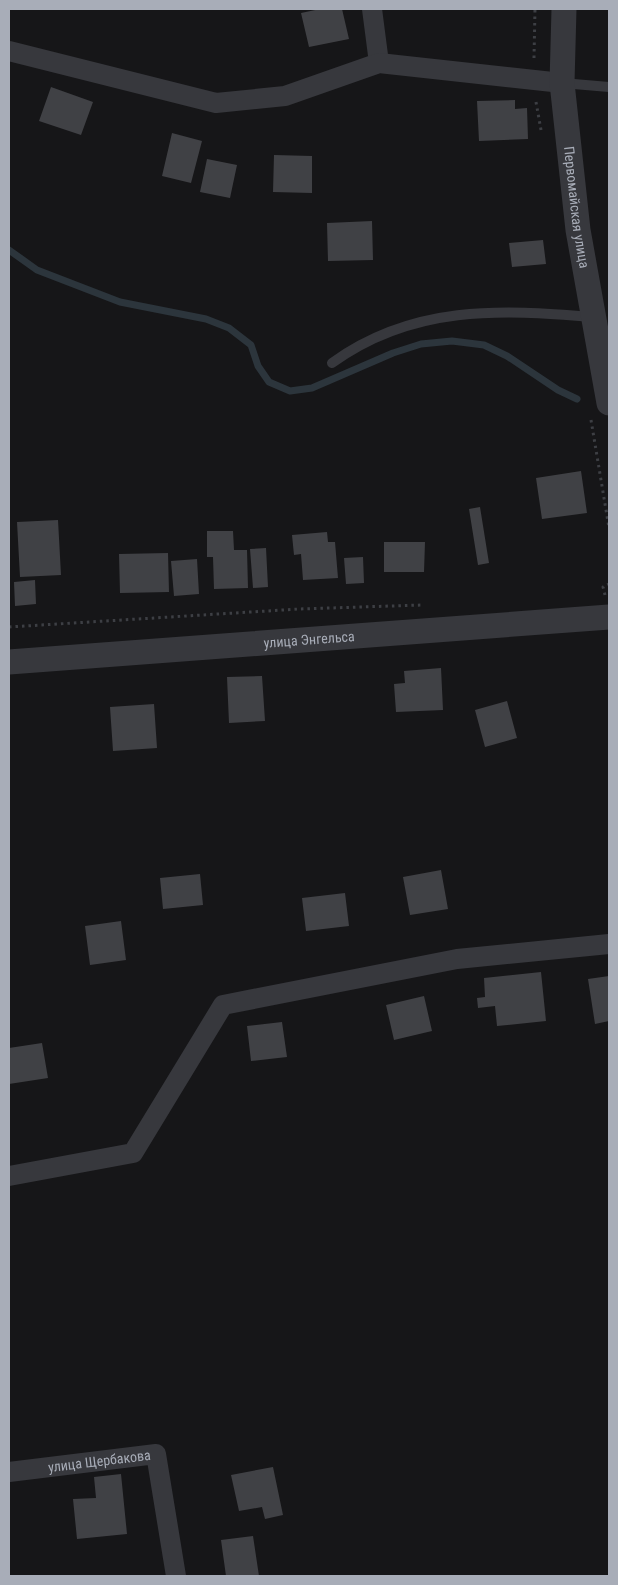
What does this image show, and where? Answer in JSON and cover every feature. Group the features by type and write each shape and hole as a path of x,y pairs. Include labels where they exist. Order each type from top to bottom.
{"street":[{"path":"372,9 379,63"},
{"name":"Первомайская улица","path":"564,9 562,83 578,230 609,404"},
{"path":"9,51 216,103 285,96 379,63 562,83"},
{"name":"улица Энгельса","path":"9,662 602,608"},
{"path":"9,1176 133,1153 223,1005 457,959 609,944"},
{"name":"улица Щербакова","path":"9,1472 156,1454 176,1576"}],"lane":[{"path":"562,83 609,87"},
{"path":"332,363 355,346 414,324 464,313 518,311 593,317"}],"path":[{"path":"602,608 605,597 603,587 609,584"},
{"path":"9,628 299,609 428,604"}],"building":[{"path":"320,9 342,9 349,39 309,47 301,13"},
{"path":"51,87 93,102 81,135 39,121"},
{"path":"515,100 515,109 527,108 528,139 479,141 477,101"},
{"path":"172,133 202,141 191,183 162,176"},
{"path":"274,155 312,156 312,193 273,192"},
{"path":"207,159 237,165 230,198 200,192"},
{"path":"372,221 373,260 328,261 327,223"},
{"path":"543,240 546,264 512,267 509,243"},
{"path":"581,471 587,513 542,519 536,478"},
{"path":"480,507 489,563 478,565 469,509"},
{"path":"58,520 61,575 20,577 17,522"},
{"path":"207,531 233,531 234,550 247,550 248,588 214,589 213,557 207,557"},
{"path":"327,532 328,542 335,542 338,578 303,580 301,554 294,555 292,535"},
{"path":"384,542 425,542 424,572 384,572"},
{"path":"266,548 268,587 253,588 250,549"},
{"path":"168,553 169,592 120,593 119,554"},
{"path":"363,557 364,583 346,584 344,558"},
{"path":"197,559 199,594 174,596 171,561"},
{"path":"35,580 36,604 15,606 14,582"},
{"path":"441,668 443,710 396,712 394,684 405,683 404,671"},
{"path":"262,676 265,721 229,723 227,677"},
{"path":"507,701 517,738 485,747 475,710"},
{"path":"154,704 157,748 113,751 110,707"},
{"path":"441,870 448,909 410,915 403,877"},
{"path":"200,874 203,905 163,909 160,878"},
{"path":"345,893 349,926 306,931 302,898"},
{"path":"121,921 126,960 90,965 85,926"},
{"path":"541,972 546,1021 497,1026 495,1006 478,1008 477,998 485,997 484,978"},
{"path":"609,976 609,1021 595,1024 588,979"},
{"path":"424,996 432,1031 394,1040 386,1005"},
{"path":"282,1022 287,1057 251,1061 247,1026"},
{"path":"42,1043 48,1078 9,1084 9,1048"},
{"path":"273,1467 283,1515 265,1519 262,1507 239,1511 231,1475"},
{"path":"121,1474 127,1534 77,1539 73,1499 96,1498 94,1477"},
{"path":"253,1536 259,1576 226,1576 221,1540"}],"waterway":[{"path":"9,250 37,270 120,302 206,319 229,328 251,345 258,366 269,382 290,391 312,388 393,353 421,344 452,341 484,345 507,356 558,390 577,399"}]}
